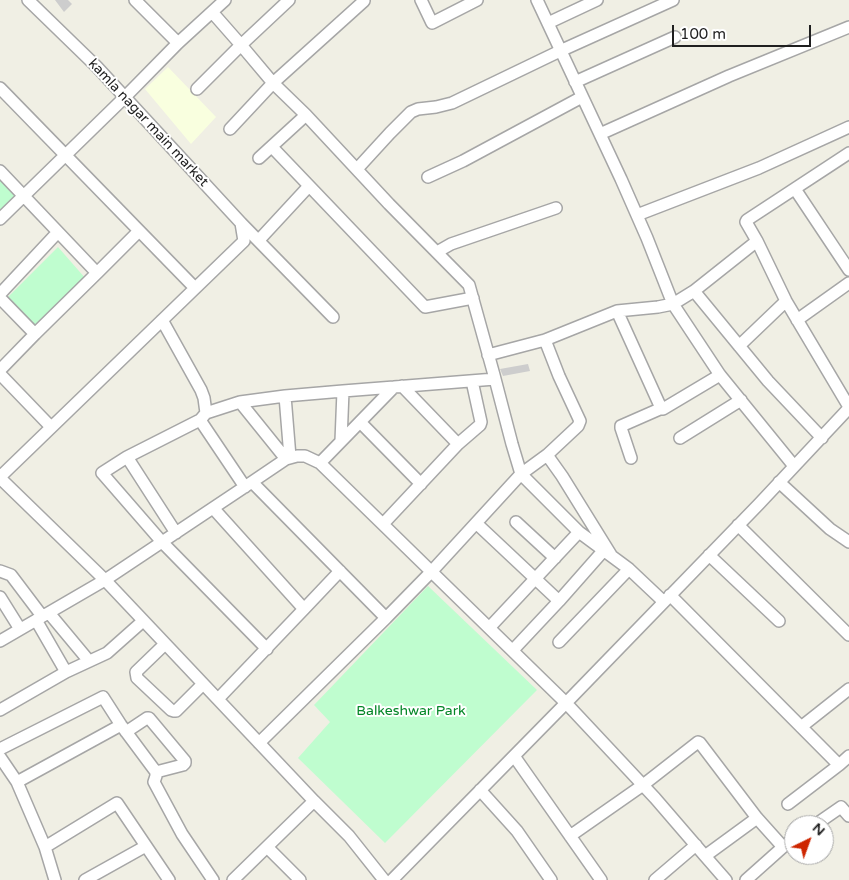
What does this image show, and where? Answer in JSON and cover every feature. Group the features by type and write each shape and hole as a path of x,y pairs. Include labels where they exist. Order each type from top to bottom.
{"street":[{"name":"kamla nagar main market","path":"28,0 97,68 241,223 333,317"},
{"path":"0,219 178,43 225,0"},
{"path":"197,90 289,0"},
{"path":"421,0 432,23 454,5 477,0"},
{"path":"537,0 637,215 673,304 720,374 794,466"},
{"path":"548,23 598,0"},
{"path":"356,168 412,112 418,109 452,103 560,51 673,0"},
{"path":"230,129 273,83 364,1"},
{"path":"142,2 178,43"},
{"path":"212,12 273,83 467,283 473,298 521,474 579,532 667,598 839,765"},
{"path":"600,134 729,76 849,27"},
{"path":"575,82 675,37"},
{"path":"0,88 195,288"},
{"path":"428,177 582,97"},
{"path":"259,158 306,115"},
{"path":"637,215 759,168 849,128"},
{"path":"272,147 425,307 473,298"},
{"path":"392,880 566,703 849,408 786,302 746,221 849,153"},
{"path":"0,171 97,273"},
{"path":"259,240 310,186"},
{"path":"795,189 849,270"},
{"path":"437,252 451,244 556,208"},
{"path":"241,223 244,241 0,477 105,580 259,744 349,836 384,880"},
{"path":"0,370 140,231"},
{"path":"0,294 58,232"},
{"path":"488,355 545,340 618,311 673,304 694,291 756,241"},
{"path":"797,320 849,283"},
{"path":"694,291 768,381 822,438"},
{"path":"0,298 35,334"},
{"path":"738,346 786,302"},
{"path":"618,311 662,408"},
{"path":"162,320 201,390 204,398 203,417 248,485 340,571 386,618"},
{"path":"259,744 432,571 521,474 547,455 578,426 580,421 545,340"},
{"path":"0,374 51,427"},
{"path":"631,458 621,426 662,408 720,374"},
{"path":"266,649 162,542 102,473 127,457 203,417 240,402 285,396 495,379"},
{"path":"383,524 458,444 480,425 481,422 472,381"},
{"path":"320,463 398,386"},
{"path":"398,386 458,444"},
{"path":"341,441 344,391"},
{"path":"285,396 288,458"},
{"path":"680,438 741,400"},
{"path":"240,402 288,458"},
{"path":"360,422 421,484"},
{"path":"547,455 562,476 607,553"},
{"path":"0,641 105,580 288,458 305,456 320,463 566,703 643,785 726,880"},
{"path":"127,457 176,533"},
{"path":"779,482 830,528 849,542"},
{"path":"213,508 304,609"},
{"path":"516,522 555,558"},
{"path":"476,523 559,601"},
{"path":"738,525 849,635"},
{"path":"490,628 579,532"},
{"path":"513,650 607,553"},
{"path":"709,554 779,621"},
{"path":"559,642 629,569"},
{"path":"0,571 11,575 42,616 89,661"},
{"path":"218,699 340,571"},
{"path":"0,597 20,629"},
{"path":"42,616 66,672"},
{"path":"0,710 66,672 108,654 143,621"},
{"path":"165,644 136,672 137,678 174,711 203,684"},
{"path":"801,727 849,689"},
{"path":"0,749 103,697 156,772 154,782 182,834 214,880"},
{"path":"17,782 146,718 149,718 185,761 183,764 156,772"},
{"path":"570,836 643,785 698,742 757,818 783,847 746,880"},
{"path":"0,756 17,782 45,847 55,880"},
{"path":"514,756 601,880"},
{"path":"788,804 849,756"},
{"path":"480,790 517,831 552,880"},
{"path":"233,880 314,801"},
{"path":"45,847 117,803 169,880"},
{"path":"833,815 846,808"},
{"path":"705,856 757,818"},
{"path":"654,880 696,845"},
{"path":"86,880 146,846"},
{"path":"267,847 300,880"}],"shaded area":[{"path":"55,0 68,0 72,4 64,12"},
{"path":"168,67 216,117 191,144 145,89"},
{"path":"528,364 530,371 503,376 500,369"}],"green space":[{"path":"0,177 18,196 0,213"},
{"path":"58,247 86,279 35,328 7,298"},
{"name":"Balkeshwar Park","path":"428,586 537,690 385,843 298,758 330,722 314,705"}]}
